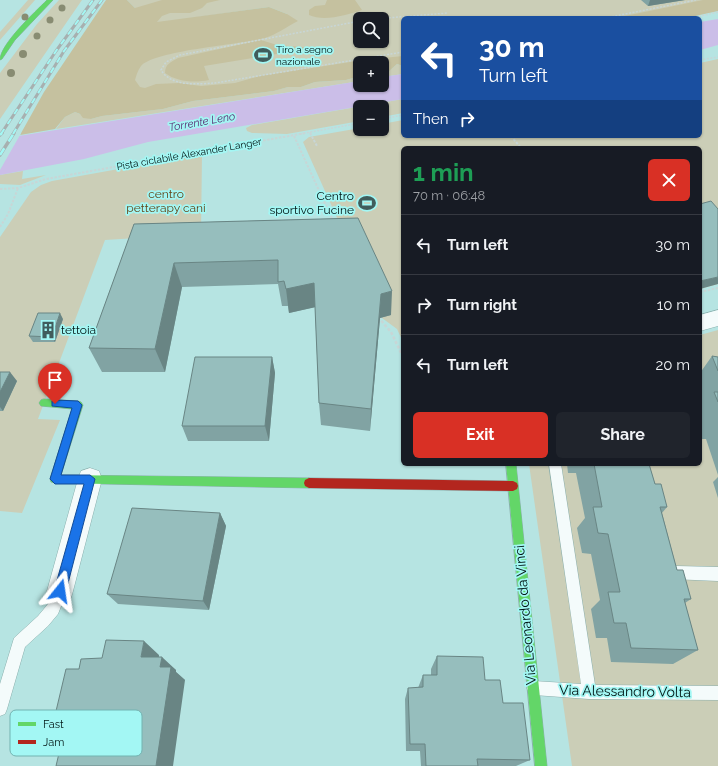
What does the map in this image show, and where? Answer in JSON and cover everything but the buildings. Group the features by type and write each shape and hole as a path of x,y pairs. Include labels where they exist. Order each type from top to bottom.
{"street":[{"path":"0,58 13,39 50,0"},
{"path":"702,322 718,318"},
{"path":"44,403 78,405 55,479 513,486"},
{"name":"Via Leonardo da Vinci","path":"511,466 532,688 541,766"},
{"path":"60,591 90,479"}],"lane":[{"path":"555,466 589,692"},
{"path":"668,557 672,572 718,574"},
{"path":"0,709 19,643 43,622 53,609 60,591"},
{"name":"Via Alessandro Volta","path":"532,688 589,692 718,693"}],"path":[{"path":"615,16 696,0"},
{"path":"701,16 718,12"},
{"path":"412,16 448,13"},
{"path":"389,18 401,17"},
{"path":"353,23 180,55 170,58 164,63 162,70 165,76 174,81 210,83 401,52"},
{"path":"702,60 718,57"},
{"path":"389,118 401,115"},
{"name":"Pista ciclabile Alexander Langer","path":"0,189 18,188 46,179 294,136 353,124"},
{"path":"310,132 316,146"},
{"path":"294,136 334,224"},
{"path":"0,227 8,214 18,188"},
{"path":"702,292 718,288"},
{"path":"376,316 391,332 401,353"}],"green space":[{"path":"28,0 35,0 0,40 0,32"},
{"path":"59,0 82,0 0,119 0,73 37,24"},
{"name":"Tiro a segno nazionale","path":"127,0 718,0 650,16 401,16 401,59 389,60 389,56 353,56 353,64 127,107 122,51 287,14 269,7 156,23 135,8"},
{"name":"Centro sportivo Fucine","path":"718,59 718,284 702,288 702,146 401,146 401,338 397,329 382,318 303,142 309,137 353,129 353,136 389,136 389,123 401,120 401,138 702,138 702,63"},
{"path":"397,64 401,65 401,74 389,76 389,71"},
{"path":"353,78 353,82 56,129 65,117 75,112 91,119 102,116 163,109 193,101 274,91 288,87 301,87 315,82 346,80"},
{"path":"401,99 401,113 389,116 389,101"},
{"path":"353,108 353,122 287,134 252,133 247,131 246,128 252,125"},
{"name":"centro petterapy cani","path":"202,154 201,234 105,240 38,419 60,420 22,513 0,511 0,237 31,192 41,185 52,181"},
{"path":"23,171 22,179 46,175 20,185 0,184 0,175"},
{"path":"718,330 718,766 572,766 529,466 702,466 702,334"}],"shaded area":[{"path":"106,0 127,0 135,8 162,0 220,0 207,3 202,8 190,13 170,13 162,16 157,22 269,7 287,14 298,21 269,37 253,41 180,52 150,60 139,69 135,80 140,87 145,88 156,84 179,83 201,86 235,83 260,76 353,62 353,78 346,80 315,82 301,87 288,87 274,91 193,101 163,109 102,116 91,119 83,118 80,114 75,112 65,117 55,129 20,135 44,92"},
{"path":"327,0 355,0 362,10 343,16 328,18 309,15 309,10 315,6 325,5"},
{"path":"703,0 718,0 718,11 695,16 625,16"},
{"path":"261,40 277,45 313,48 204,66 209,80 204,81 181,80 165,73 167,65 178,58"},
{"path":"401,56 401,65 397,64 389,71 389,57"}],"water":[{"path":"718,19 718,45 702,49 702,22"},
{"name":"Torrente Leno","path":"401,74 401,99 389,101 389,100 353,100 353,107 148,142 84,159 0,175 0,139 353,82 353,92 389,92 389,76"}],"pier":[{"path":"21,133 20,135 0,170 0,137"}],"railway":[{"path":"1,134 56,51 93,0"},
{"path":"13,134 64,51 102,0"},
{"path":"0,155 14,133"}],"traffic: fast":[{"path":"0,58 13,39 50,0"},
{"path":"44,403 78,405 55,479 309,483"},
{"path":"511,466 541,766"}],"traffic: jam":[{"path":"309,483 513,486"}],"place":[{"name":"Tiro a segno nazionale","path":"263,55"},
{"name":"Centro sportivo Fucine","path":"367,203"},
{"name":"tettoia","path":"48,330"}],"route":[{"path":"55,404 78,405 55,479 90,479 60,591"}]}
